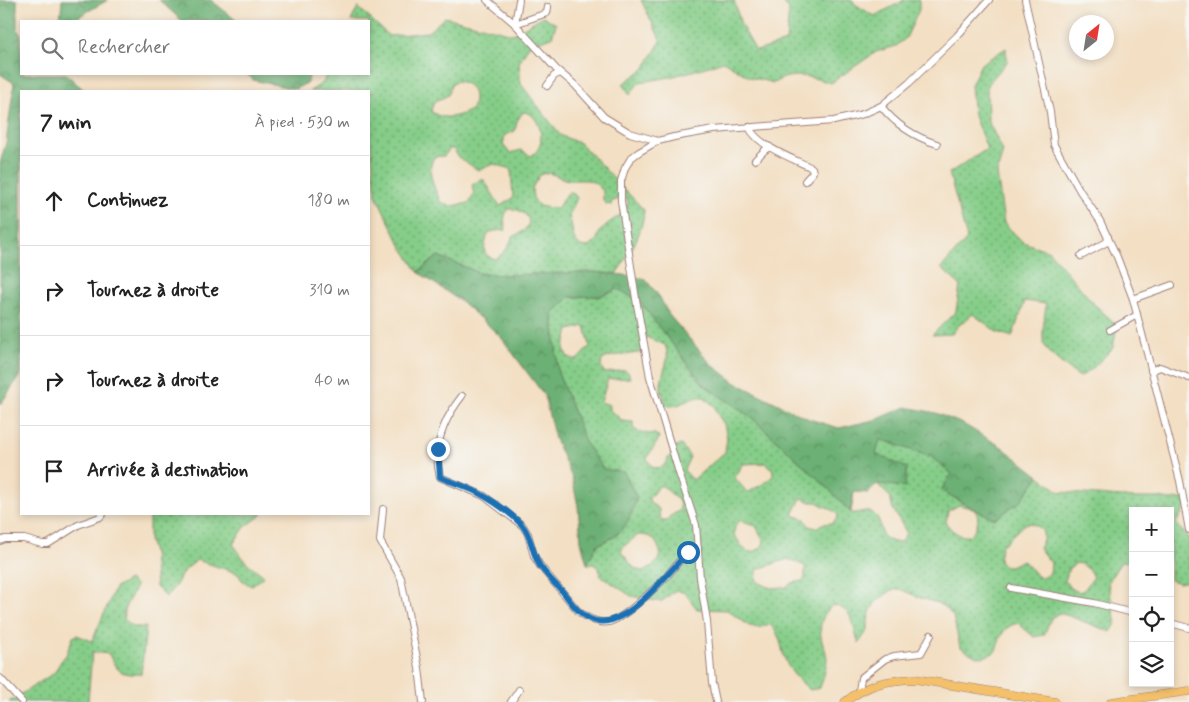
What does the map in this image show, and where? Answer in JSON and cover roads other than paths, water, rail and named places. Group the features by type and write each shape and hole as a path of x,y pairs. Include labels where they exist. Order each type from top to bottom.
{"main road":[{"path":"845,702 859,691 886,682 915,679 1055,702"},
{"path":"1111,702 1189,691"}],"street":[{"path":"487,0 515,24 604,117 630,133 658,141"},
{"path":"515,24 519,0"},
{"path":"716,702 710,671 707,622 700,578 696,521 679,473 650,377 636,299 621,201 621,181 627,163 634,155 658,141 706,131 847,119 881,106 949,44 989,0"},
{"path":"1024,0 1050,112 1054,145 1108,237 1133,299 1184,496 1189,530"},
{"path":"515,24 547,13 548,7"},
{"path":"547,86 554,76 560,73"},
{"path":"881,106 904,129 937,144"},
{"path":"749,127 752,133 770,147 812,168 813,172 805,181"},
{"path":"755,160 770,147"},
{"path":"1081,256 1107,242 1108,237"},
{"path":"1133,299 1172,285"},
{"path":"1110,330 1137,315"},
{"path":"1151,371 1160,367 1189,378"},
{"path":"462,396 447,417 439,439 440,477 484,496 523,526 528,534 534,556 541,567 585,616 599,622 614,620 630,610 654,590 688,552 698,548"},
{"path":"383,509 380,541 402,578 419,668 423,702"},
{"path":"0,541 5,539 24,539 48,544 74,527 102,515"},
{"path":"1011,588 1094,603 1129,612"},
{"path":"1174,623 1189,628"},
{"path":"859,691 861,678 871,669 889,657 921,653 931,635"},
{"path":"0,678 22,702"},
{"path":"511,702 519,690"}]}
